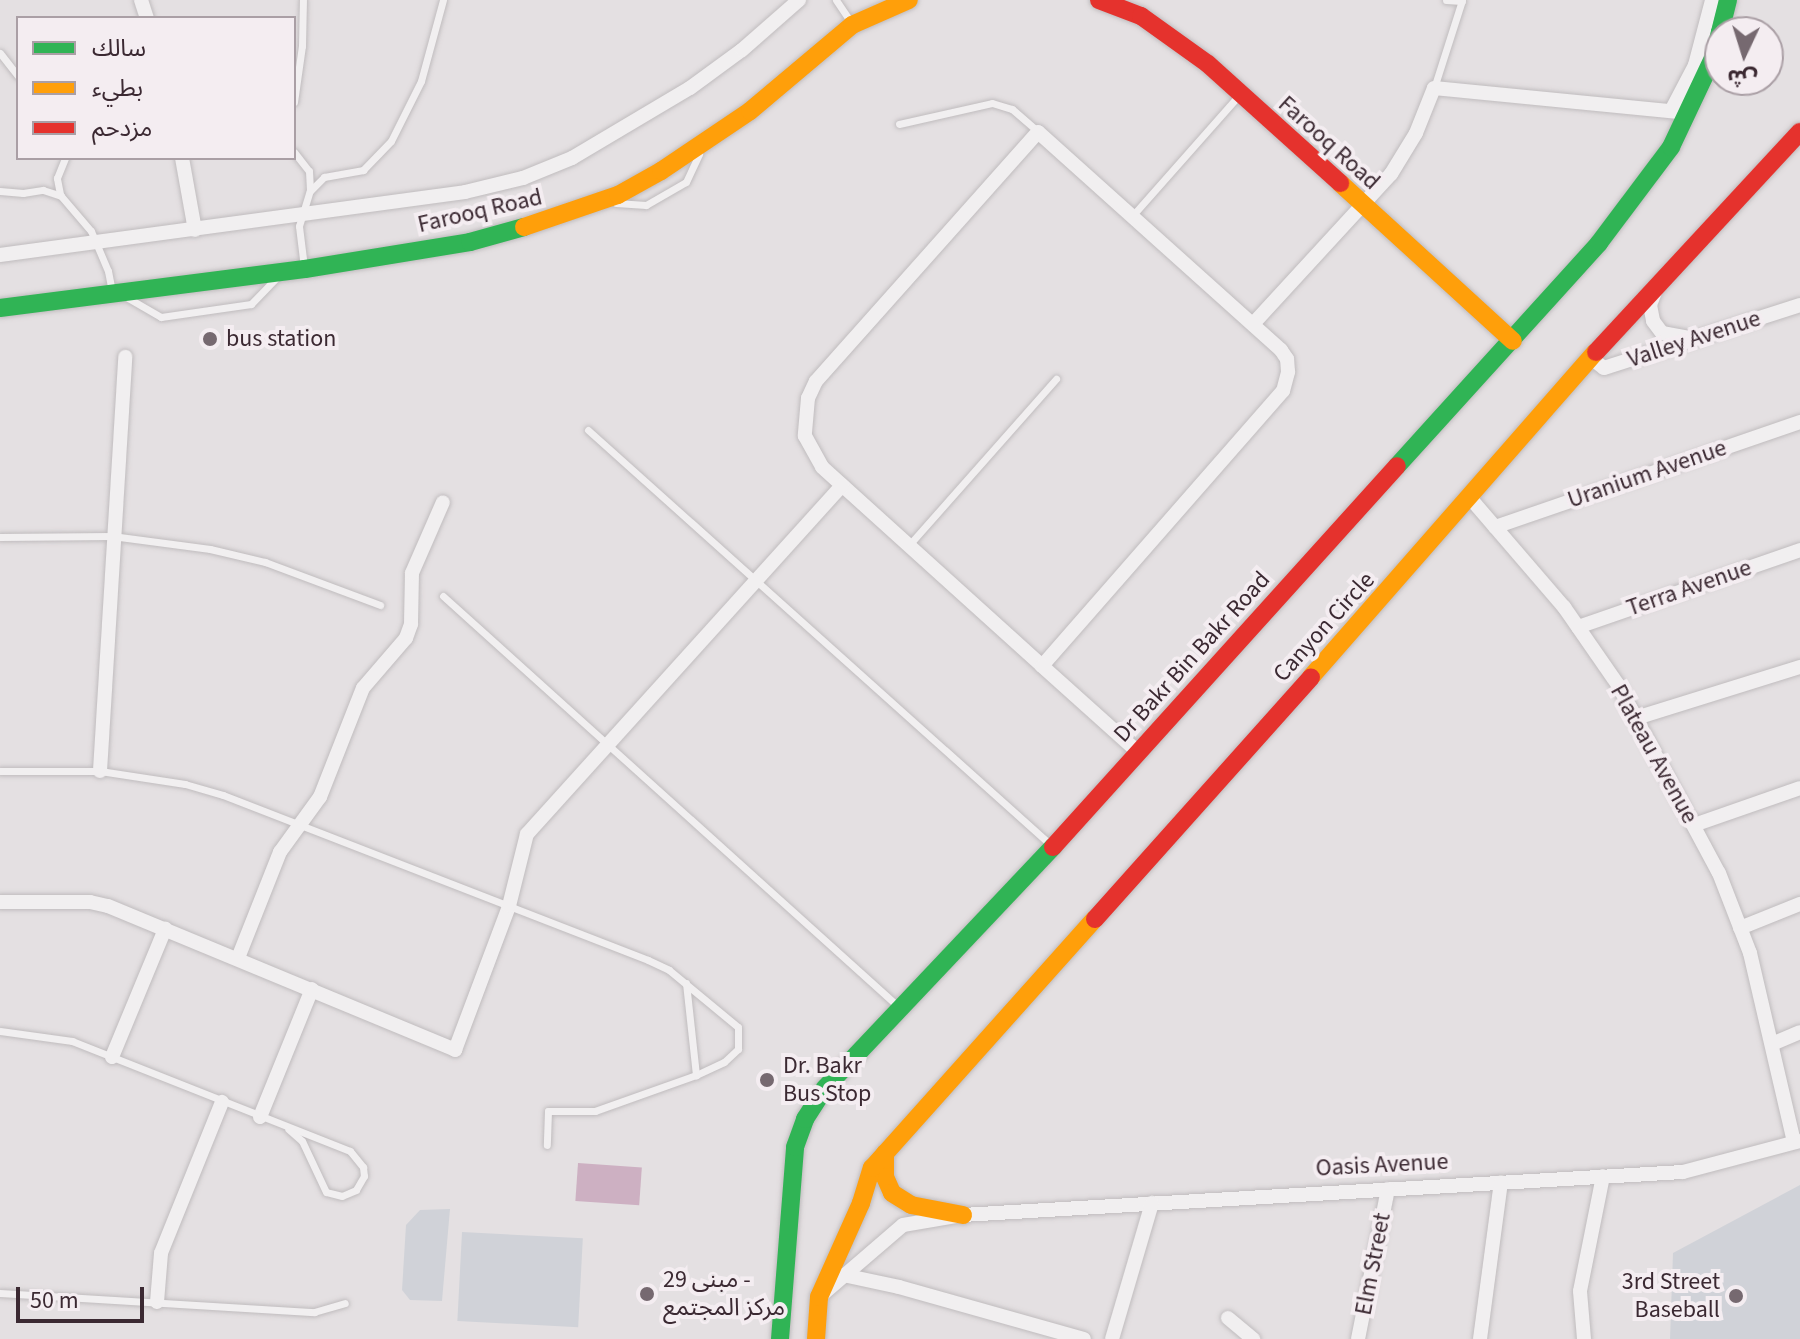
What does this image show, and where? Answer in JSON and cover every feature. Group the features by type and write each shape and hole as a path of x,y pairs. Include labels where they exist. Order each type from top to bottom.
{"street":[{"path":"0,255 465,192 523,178 572,158 690,88 742,50 799,0"},
{"name":"Farooq Road","path":"0,308 305,269 506,234 602,201 661,171 750,111 852,25 909,0"},
{"name":"Farooq Road","path":"1099,0 1141,16 1175,37 1513,341"},
{"path":"1253,324 1362,206 1405,153 1434,88 1680,112 1712,0"},
{"name":"Dr Bakr Bin Bakr Road","path":"780,1339 795,1147 805,1119 825,1088 1053,847 1513,341 1645,186 1704,64"},
{"path":"1042,666 1283,391 1288,372 1287,359 1253,324 1038,132 816,381 808,398 805,436 822,467 1042,666 1138,752"},
{"name":"Canyon Circle","path":"816,1339 819,1297 863,1197 872,1168 1471,499 1591,358 1800,132"},
{"path":"182,160 195,230"},
{"path":"1658,286 1650,305 1653,321 1662,333 1686,338 1708,336"},
{"name":"Valley Avenue","path":"1591,358 1604,368 1800,305"},
{"path":"100,771 125,357"},
{"name":"Uranium Avenue","path":"1495,527 1800,422"},
{"path":"0,902 90,902 238,958 455,1050 509,906 527,834 754,578 842,485"},
{"name":"Plateau Avenue","path":"1471,499 1578,627 1636,718 1719,873 1740,928 1797,1141"},
{"path":"238,958 280,852 320,797 363,688 406,638 411,624 412,573 443,502"},
{"name":"Terra Avenue","path":"1578,627 1800,550"},
{"path":"1636,718 1800,667"},
{"path":"1694,825 1800,788"},
{"path":"1740,928 1800,904"},
{"path":"112,1057 165,929"},
{"path":"260,1117 312,989"},
{"path":"1772,1044 1800,1032"},
{"path":"157,1302 161,1253 222,1102"},
{"name":"Oasis Avenue","path":"819,1297 903,1225 963,1215 1683,1172 1797,1141"},
{"path":"885,1153 885,1177 892,1193 911,1205"},
{"path":"1584,1339 1580,1291 1603,1176"},
{"path":"1480,1339 1501,1182"},
{"name":"Elm Street","path":"1358,1339 1388,1189"},
{"name":"Oasis Avenue","path":"863,1197 963,1215"},
{"path":"1112,1339 1152,1203"},
{"path":"843,1275 899,1287 1084,1339"},
{"path":"1228,1318 1253,1339"}],"lane":[{"path":"296,88 302,46 303,0"},
{"path":"310,191 324,177 363,170 391,141 421,81 443,0"},
{"path":"836,0 852,25"},
{"path":"1434,88 1462,1 1446,0"},
{"path":"0,53 16,73"},
{"path":"1133,215 1240,94"},
{"path":"899,124 992,103 1012,109 1038,132"},
{"path":"296,155 309,171 310,191 299,226 305,269"},
{"path":"61,196 57,178 64,160"},
{"path":"0,191 23,193 43,190 61,196 77,212 97,243 116,293 161,317 251,304 281,271"},
{"path":"909,545 1056,379"},
{"path":"588,430 1053,847"},
{"path":"0,537 112,536 210,549 265,562 380,605"},
{"path":"443,596 901,1009"},
{"path":"0,771 100,771 185,784 301,824 648,960 686,983 732,1020 740,1034 738,1049 733,1055 696,1075 595,1111 548,1111 547,1145"},
{"path":"686,983 696,1075"},
{"path":"0,1031 72,1041 350,1151 358,1159 364,1176 356,1190 342,1196 326,1192 302,1141 288,1129"},
{"path":"0,1293 314,1312 345,1303"}],"shaded area":[{"path":"578,1163 642,1167 639,1205 575,1201"},
{"name":"3rd Street Baseball","path":"1800,1185 1800,1339 1670,1339 1673,1253"},
{"path":"450,1209 442,1301 410,1300 402,1290 406,1225 420,1210"},
{"path":"462,1232 583,1238 578,1327 457,1321"}],"traffic: fast":[{"path":"1724,16 1728,0"},
{"path":"1397,466 1599,243 1671,147 1704,77"},
{"path":"0,308 305,269 470,242 524,227"},
{"path":"780,1339 795,1147 805,1119 825,1088 1053,847"}],"traffic: slow":[{"path":"524,227 618,195 661,171 750,111 852,25 909,0"},
{"path":"1340,183 1513,341"},
{"path":"1311,677 1596,352"},
{"path":"816,1339 819,1297 861,1203 872,1168 1095,919"},
{"path":"885,1153 885,1177 892,1193 911,1205 963,1215"}],"traffic: jam":[{"path":"1099,0 1141,16 1208,64 1340,183"},
{"path":"1596,352 1800,132"},
{"path":"1053,847 1397,466"},
{"path":"1095,919 1311,677"}],"place":[{"name":"bus station","path":"210,339"},
{"name":"Dr. Bakr Bus Stop","path":"767,1080"},
{"name":"مبنى 29 - مركز المجتمع","path":"647,1294"},
{"name":"3rd Street Baseball","path":"1736,1296"}]}
